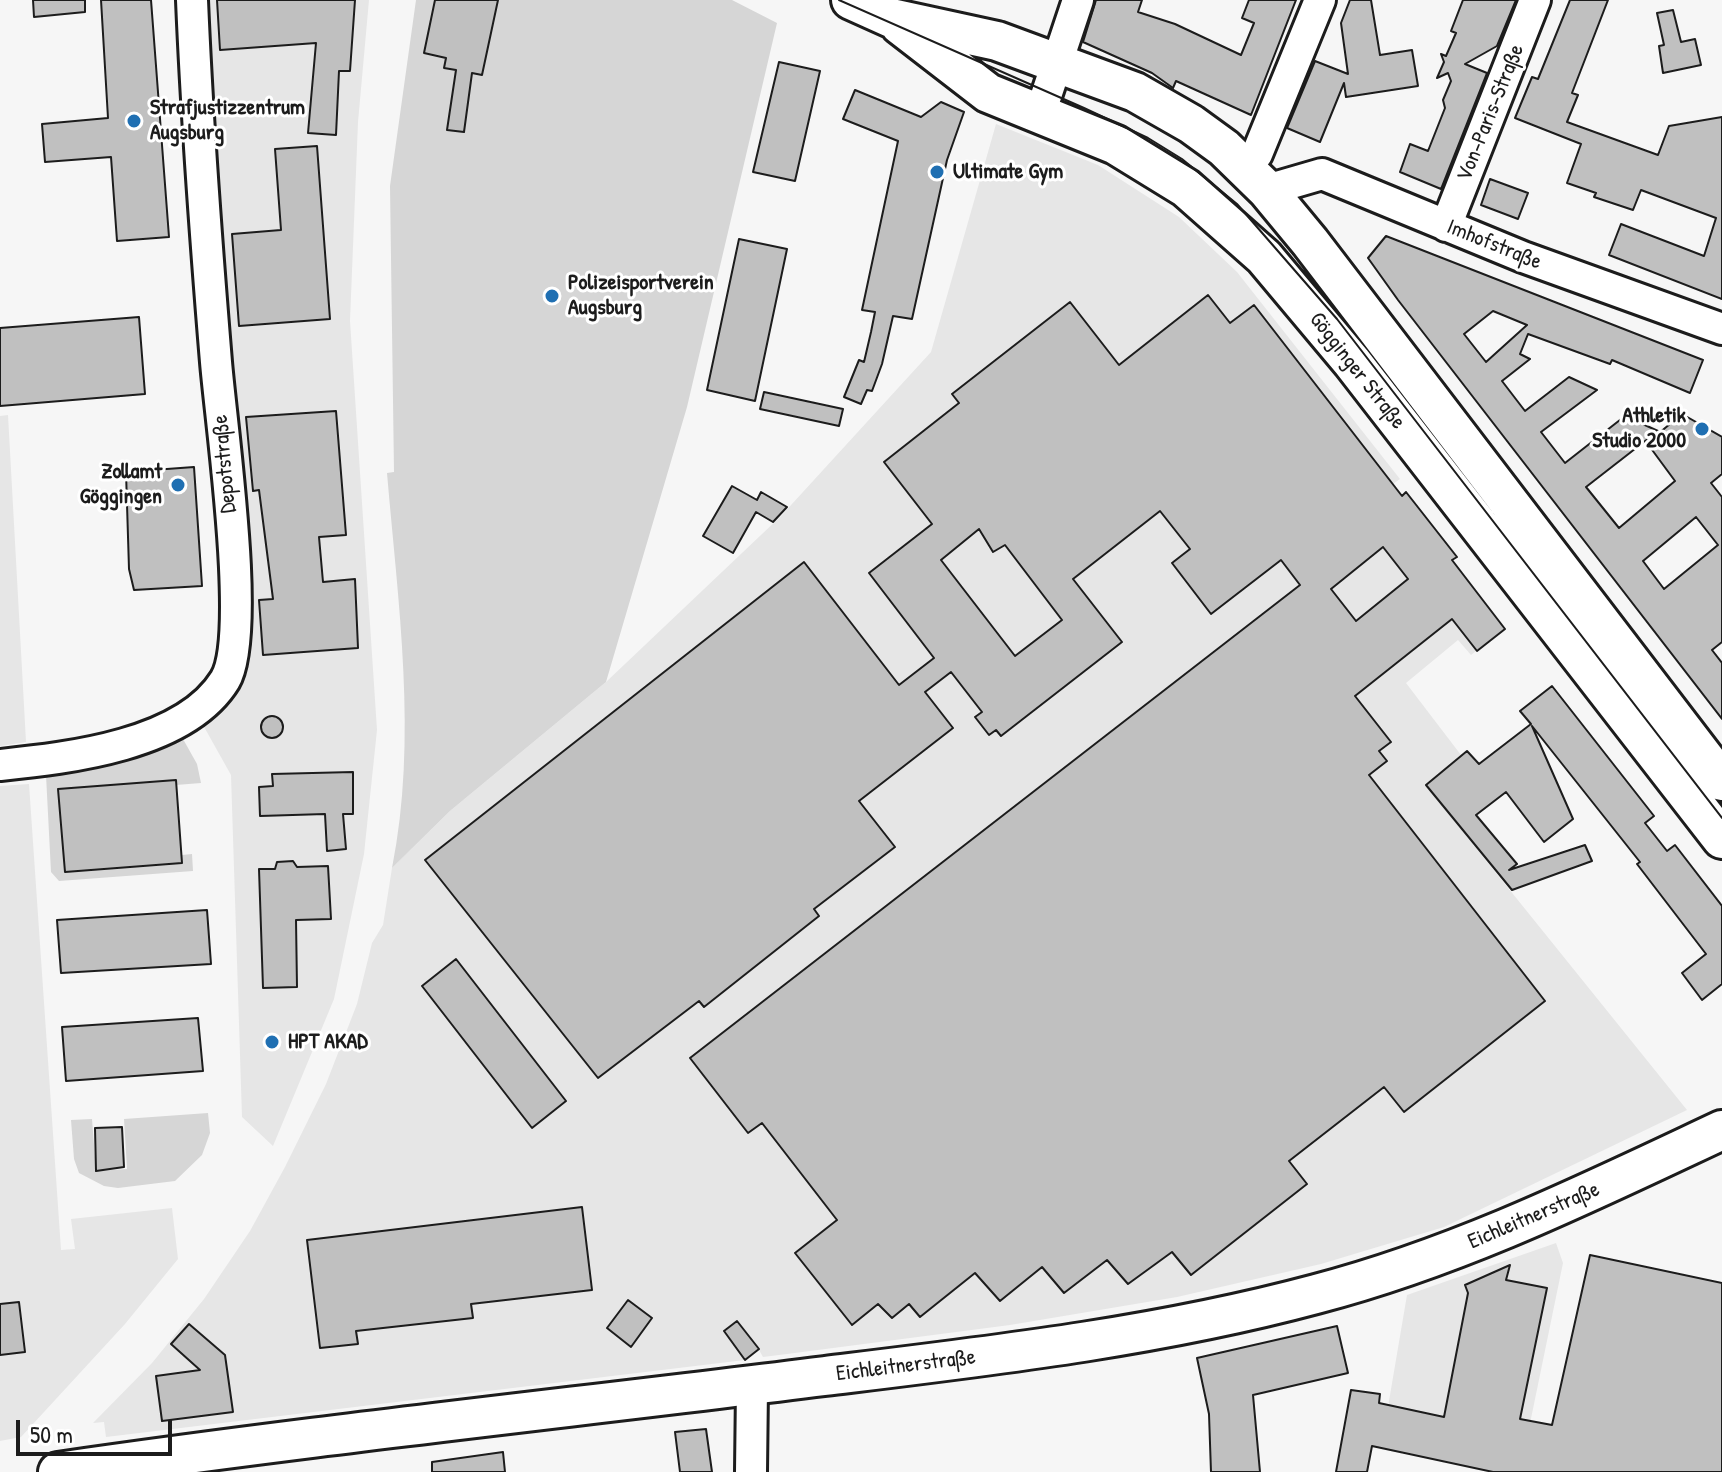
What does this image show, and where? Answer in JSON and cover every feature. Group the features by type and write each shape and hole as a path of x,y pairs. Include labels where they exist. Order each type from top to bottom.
{"main road":[{"name":"Gögginger Straße","path":"851,0 891,18 997,41 1146,99 1191,124 1257,179 1722,781"},
{"name":"Gögginger Straße","path":"891,18 988,93 1116,145 1186,188 1266,258 1352,362 1722,839"},
{"name":"Eichleitnerstraße","path":"58,1472 752,1387 1102,1338 1314,1295 1446,1254 1722,1130"}],"street":[{"name":"Depotstraße","path":"0,765 88,751 161,731 207,700 225,679 233,659 237,634 235,581 212,313 192,0"},
{"path":"1040,114 1078,0"},
{"path":"1257,179 1257,154 1320,0"},
{"name":"Von-Paris-Straße","path":"1446,226 1535,0"},
{"name":"Imhofstraße","path":"1257,179 1322,174 1446,226 1722,329"},
{"path":"751,1472 752,1387"}],"shaded area":[{"path":"203,0 369,0 358,122 350,321 377,730 364,854 334,999 273,1146 242,1117 231,775 203,725 226,699 242,671 251,644"},
{"name":"Polizeisportverein Augsburg","path":"416,0 732,0 777,23 687,407 606,682 450,811 392,868 400,819 405,721 387,473 394,472 390,186"},
{"path":"996,124 1098,165 1179,217 1237,272 1400,479 1383,491 1392,503 1406,492 1457,557 1452,561 1505,629 1471,655 1458,640 1406,683 1461,755 1426,786 1687,1110 1444,1227 1321,1264 1177,1297 1010,1325 787,1354 763,1357 759,1350 745,1360 106,1437 104,1422 93,1423 152,1363 204,1299 250,1231 285,1167 326,1084 357,1004 372,943 383,925 392,868 450,811 606,682 781,516 931,352"},
{"path":"8,415 26,742 0,746 0,416"},
{"path":"183,739 197,764 201,783 176,785 176,780 59,789 65,872 182,863 182,855 192,854 193,871 59,881 51,872 46,775 148,753"},
{"path":"29,784 61,1250 75,1249 71,1219 172,1208 178,1259 125,1324 21,1437 0,1441 0,786"},
{"path":"208,1113 210,1133 202,1155 175,1181 118,1188 104,1186 79,1173 74,1159 71,1120 92,1119 96,1171 127,1169 124,1119"},
{"path":"1556,1243 1563,1263 1520,1472 1493,1472 1381,1448 1407,1295"}],"building":[{"path":"33,0 85,0 85,12 34,17"},
{"name":"Strafjustizzentrum Augsburg","path":"101,0 151,0 169,237 117,241 111,157 45,162 42,124 108,118"},
{"path":"217,0 355,0 350,71 339,71 336,135 308,133 316,43 220,50"},
{"path":"435,0 498,0 482,75 472,73 464,132 447,130 456,70 444,68 446,58 424,53"},
{"path":"1096,0 1142,0 1138,12 1175,24 1241,55 1254,23 1242,18 1249,0 1296,0 1251,115 1176,81 1173,88 1152,73 1083,42"},
{"path":"1350,0 1371,0 1380,55 1412,50 1418,86 1346,97 1344,83 1320,142 1287,128 1315,61 1348,74 1341,23"},
{"path":"1463,0 1516,0 1497,46 1465,64 1487,73 1441,189 1400,172 1410,144 1428,151 1445,108 1443,100 1451,81 1448,73 1437,78 1444,62 1441,54 1446,56 1456,33 1451,31"},
{"path":"1570,0 1608,0 1572,93 1578,95 1567,122 1658,155 1669,126 1722,117 1722,299 1609,255 1621,224 1704,256 1716,218 1641,190 1633,210 1594,197 1596,193 1567,183 1581,144 1515,118 1532,77 1538,79"},
{"path":"1673,10 1681,42 1695,39 1701,65 1663,73 1659,46 1664,45 1657,13"},
{"path":"779,62 820,71 795,181 753,172"},
{"path":"855,90 921,117 941,102 964,112 947,160 912,319 893,316 882,364 872,391 867,390 861,404 844,397 859,360 864,362 871,332 875,312 862,310 898,141 843,119"},
{"path":"317,146 330,319 239,326 232,234 281,230 275,149"},
{"path":"1490,179 1528,193 1518,219 1481,205"},
{"path":"1386,236 1703,360 1690,393 1612,360 1610,364 1528,334 1520,354 1530,359 1502,381 1525,411 1569,377 1597,390 1541,432 1565,463 1625,416 1658,431 1586,487 1619,528 1675,481 1647,443 1682,414 1722,437 1722,474 1711,483 1722,497 1722,642 1712,650 1722,663 1722,719 1398,300 1368,258","holes":["1493,311 1527,325 1486,362 1464,334","1696,517 1718,545 1664,589 1643,561"]},
{"path":"739,239 787,249 755,401 707,390"},
{"path":"1208,295 1230,323 1254,305 1402,496 1406,492 1457,557 1452,560 1505,629 1477,651 1452,619 1355,696 1391,742 1379,751 1387,761 1369,775 1545,1001 1404,1112 1384,1087 1289,1161 1307,1184 1191,1275 1172,1252 1128,1284 1107,1260 1064,1293 1042,1267 1000,1301 975,1273 920,1317 909,1304 892,1318 878,1304 852,1325 795,1253 837,1220 762,1123 748,1133 690,1058 1300,585 1281,560 1211,614 1172,563 1190,549 1160,511 1073,579 1122,642 1001,736 996,730 989,735 975,717 982,712 951,672 925,692 953,728 859,801 895,847 814,909 819,916 704,1007 699,1001 598,1078 425,860 804,562 899,685 934,658 869,573 932,524 884,462 959,403 952,394 1070,302 1119,365","holes":["979,529 993,552 1005,545 1062,620 1015,656 941,560","1383,547 1408,579 1356,621 1331,589"]},
{"path":"139,317 145,394 0,406 0,328"},
{"path":"764,392 843,409 839,426 760,409"},
{"path":"336,411 346,535 319,537 323,582 355,579 358,648 263,655 259,600 273,599 259,490 253,491 246,417"},
{"path":"194,467 202,586 134,590 129,569 126,472"},
{"path":"732,486 757,500 761,492 787,507 773,522 756,512 733,553 703,536"},
{"path":"1552,686 1654,816 1645,823 1667,851 1675,845 1722,906 1722,984 1702,1000 1682,973 1706,954 1637,864 1640,862 1532,726 1573,819 1544,842 1506,792 1476,815 1517,864 1509,870 1585,845 1592,861 1512,890 1426,785 1467,751 1479,764 1531,724 1520,711"},
{"path":"272,716 280,719 283,727 280,735 272,738 264,735 261,727 264,719"},
{"path":"353,772 353,814 343,814 346,849 327,851 325,814 260,816 259,787 273,786 272,774"},
{"path":"176,780 182,863 65,872 58,789"},
{"path":"293,861 297,867 328,866 331,919 296,920 297,987 263,988 259,869 275,869 277,862"},
{"path":"207,910 211,964 61,973 57,920"},
{"path":"456,959 566,1101 532,1128 422,986"},
{"path":"198,1018 203,1071 66,1081 62,1027"},
{"path":"122,1127 124,1167 96,1171 95,1128"},
{"path":"582,1207 592,1290 471,1304 473,1318 356,1331 358,1344 320,1348 307,1240"},
{"path":"1590,1255 1722,1283 1722,1472 1493,1472 1372,1446 1367,1472 1336,1472 1351,1390 1380,1394 1379,1403 1444,1417 1468,1293 1465,1285 1510,1265 1506,1280 1547,1288 1520,1419 1552,1425"},
{"path":"628,1300 652,1318 631,1347 607,1328"},
{"path":"19,1302 25,1352 0,1355 0,1304"},
{"path":"737,1321 759,1349 745,1360 724,1331"},
{"path":"189,1324 225,1355 233,1412 162,1421 156,1376 200,1370 171,1344"},
{"path":"1337,1326 1348,1373 1253,1395 1260,1472 1211,1472 1209,1414 1197,1358"},
{"path":"706,1429 712,1472 680,1472 675,1432"},
{"path":"503,1452 505,1472 432,1472 432,1462"}],"tram line":[{"path":"839,0 1148,138 1182,159 1237,204 1337,319 1722,818"}],"place":[{"name":"Strafjustizzentrum Augsburg","path":"134,121"},
{"name":"Ultimate Gym","path":"937,172"},
{"name":"Polizeisportverein Augsburg","path":"552,296"},
{"name":"Athletik Studio 2000","path":"1702,429"},
{"name":"Zollamt Göggingen","path":"178,485"},
{"name":"HPT AKAD","path":"272,1042"}]}
